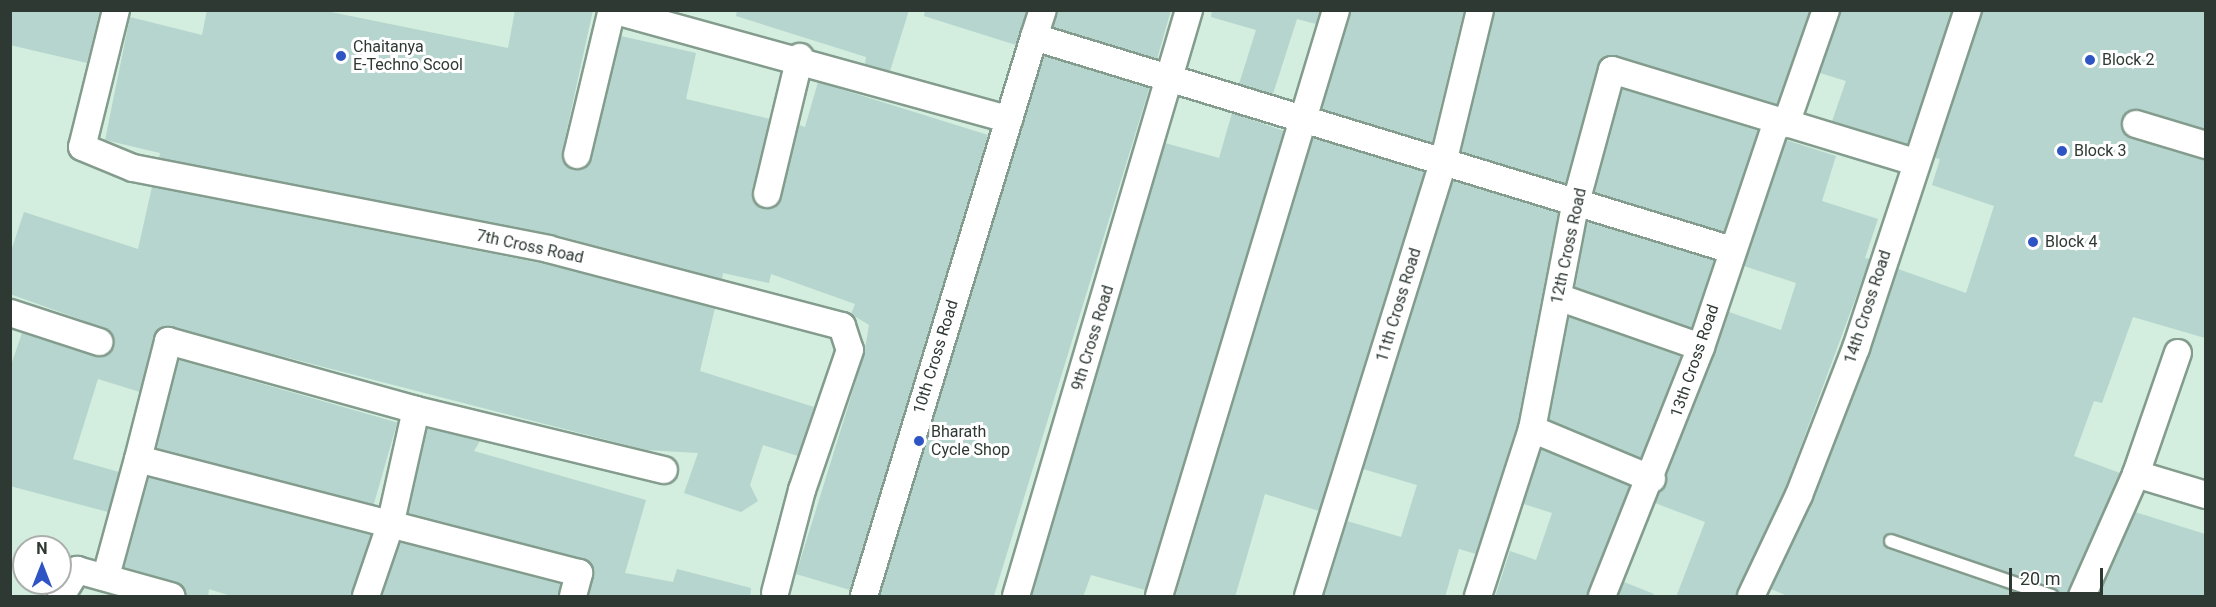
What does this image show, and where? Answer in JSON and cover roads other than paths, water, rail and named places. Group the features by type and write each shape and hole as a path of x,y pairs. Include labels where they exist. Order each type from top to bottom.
{"street":[{"name":"7th Cross Road","path":"116,10 81,147 133,168 548,249 842,326 850,350 802,490 780,595"},
{"name":"10th Cross Road","path":"864,597 1043,10"},
{"name":"9th Cross Road","path":"1016,597 1189,10"},
{"path":"1159,597 1336,10"},
{"name":"11th Cross Road","path":"1308,597 1443,164 1480,10"},
{"name":"13th Cross Road","path":"1602,597 1652,479 1701,347 1732,250 1826,10"},
{"name":"14th Cross Road","path":"1751,597 1856,348 1914,162 1968,10"},
{"path":"577,155 611,12 800,57 1009,119"},
{"path":"1034,37 1575,206 1732,250"},
{"path":"767,194 800,57"},
{"name":"12th Cross Road","path":"1478,597 1532,429 1575,206 1612,70 1781,122"},
{"path":"1781,122 1914,162"},
{"path":"2136,124 2205,145"},
{"path":"1558,297 1701,347"},
{"path":"10,313 99,342"},
{"path":"106,576 168,341 416,410 664,470"},
{"path":"2082,597 2136,474 2178,353"},
{"path":"366,597 390,526 416,410"},
{"path":"1532,429 1652,479"},
{"path":"138,459 579,573 573,597"},
{"path":"2136,474 2205,495"},
{"path":"61,597 77,570 106,576 171,597"}],"lane":[{"path":"1891,541 2052,597"}],"place":[{"name":"Chaitanya E-Techno Scool","path":"341,56"},
{"name":"Block 2","path":"2090,60"},
{"name":"Block 3","path":"2062,151"},
{"name":"Block 4","path":"2033,242"},
{"name":"Bharath Cycle Shop","path":"919,441"}]}
